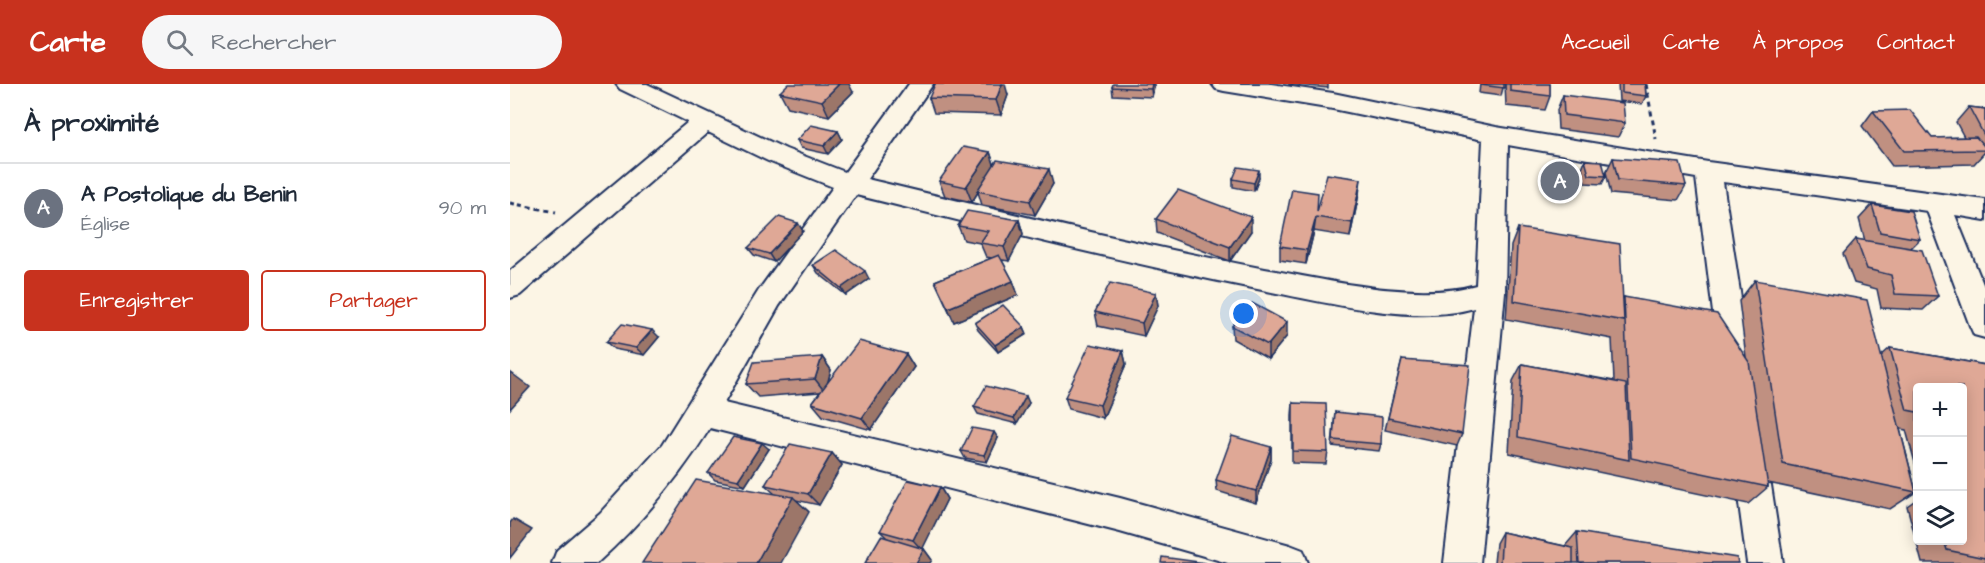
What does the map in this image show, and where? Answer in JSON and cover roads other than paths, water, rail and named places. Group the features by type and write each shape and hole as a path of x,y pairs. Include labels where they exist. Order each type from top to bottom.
{"street":[{"path":"628,84 704,122 850,184 1144,256 1319,290 1420,304 1456,302 1490,292"},
{"path":"570,563 613,525 674,456 769,298 921,84"},
{"path":"1224,84 1335,93 1497,135 1708,171 1985,210"},
{"path":"510,287 704,122"},
{"path":"1461,563 1490,292 1497,135"},
{"path":"1708,171 1741,402"},
{"path":"1937,202 1985,326"},
{"path":"702,412 1120,515 1290,563"},
{"path":"1746,436 1765,563"}],"place":[{"name":"A Postolique du Benin","path":"1560,181"}]}
